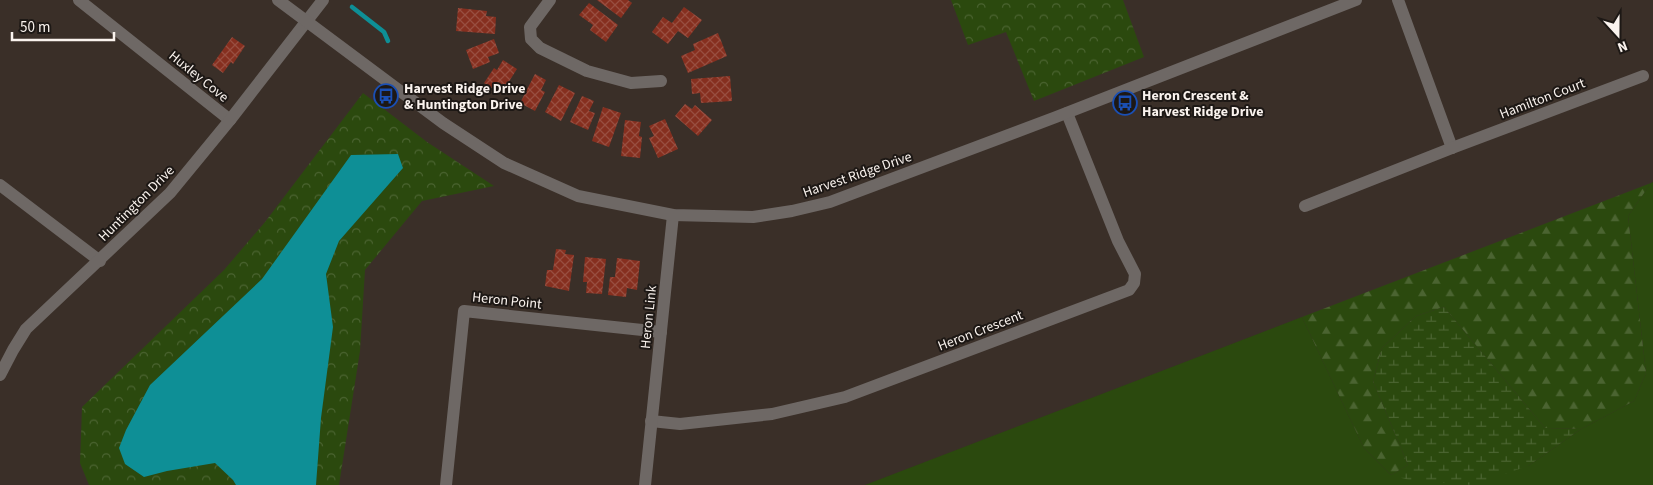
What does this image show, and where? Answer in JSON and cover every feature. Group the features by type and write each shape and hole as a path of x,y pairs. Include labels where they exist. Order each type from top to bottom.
{"street":[{"name":"Huxley Cove","path":"79,0 230,120"},
{"name":"Harvest Ridge Drive","path":"278,0 443,123 504,164 578,196 658,213 673,215 753,216 792,211 830,202 1067,113 1356,0"},
{"name":"Huntington Drive","path":"0,376 12,350 26,329 170,193 230,120 323,0"},
{"path":"550,0 530,27 531,39 540,48 587,71 631,83 661,81"},
{"path":"1398,0 1452,148"},
{"name":"Hamilton Court","path":"1305,206 1643,76"},
{"name":"Heron Crescent","path":"652,421 680,424 772,414 845,397 1129,290 1134,283 1135,274 1118,241 1067,113"},
{"path":"0,184 100,261"},
{"name":"Heron Link","path":"645,485 673,215"},
{"name":"Heron Point","path":"446,485 464,311 661,332"}],"green space":[{"path":"951,0 1123,0 1144,57 1034,101 1006,32 968,45"},
{"path":"363,93 427,142 494,186 422,201 365,270 360,351 339,485 89,485 80,463 82,407 224,270 265,222"},
{"path":"1653,182 1653,485 865,485 1302,317 1364,448 1391,475 1528,466 1581,429 1634,401 1646,373 1628,216"},
{"path":"1651,183 1628,216 1646,373 1634,401 1581,429 1545,428 1444,307 1416,316 1382,348 1373,381 1408,465 1391,475 1364,448 1302,317"},
{"path":"1444,307 1545,428 1581,429 1528,466 1472,485 1409,480 1391,475 1408,465 1373,381 1382,348 1416,316"}],"water":[{"path":"398,154 403,168 339,241 326,274 333,327 321,418 316,485 236,485 215,463 144,477 125,464 119,448 126,430 150,385 262,279 351,155"}],"building":[{"path":"597,0 628,0 632,3 621,18"},
{"path":"589,3 618,25 606,42 590,30 593,25 579,15"},
{"path":"684,7 702,20 688,38 678,31 668,44 652,32 663,17 672,23"},
{"path":"458,8 487,11 486,16 496,17 495,34 456,31"},
{"path":"718,33 727,56 688,73 681,56 695,50 693,44"},
{"path":"232,37 245,46 233,64 231,62 223,73 212,65"},
{"path":"494,39 499,53 488,57 490,62 473,69 466,50"},
{"path":"503,60 517,69 501,94 484,83 494,68 497,70"},
{"path":"535,74 546,80 541,90 545,92 535,111 520,103"},
{"path":"730,76 732,101 701,103 700,93 692,94 691,79"},
{"path":"559,85 575,93 561,121 545,112"},
{"path":"582,96 594,101 589,111 595,113 588,130 570,122"},
{"path":"685,104 692,109 695,105 712,120 698,136 675,116"},
{"path":"603,107 621,113 609,147 592,141"},
{"path":"665,119 678,149 658,158 649,138 654,136 649,126"},
{"path":"625,120 641,122 639,136 642,137 640,158 621,156"},
{"path":"556,249 566,250 565,254 574,255 569,291 545,286 547,270 553,270"},
{"path":"585,257 606,259 602,294 586,293 587,282 583,282"},
{"path":"617,258 640,261 637,290 627,288 626,297 608,295 610,277 615,277"}],"waterway":[{"path":"352,7 384,32 388,41"}],"place":[{"name":"Harvest Ridge Drive & Huntington Drive","path":"386,96"},
{"name":"Heron Crescent & Harvest Ridge Drive","path":"1125,103"}]}
